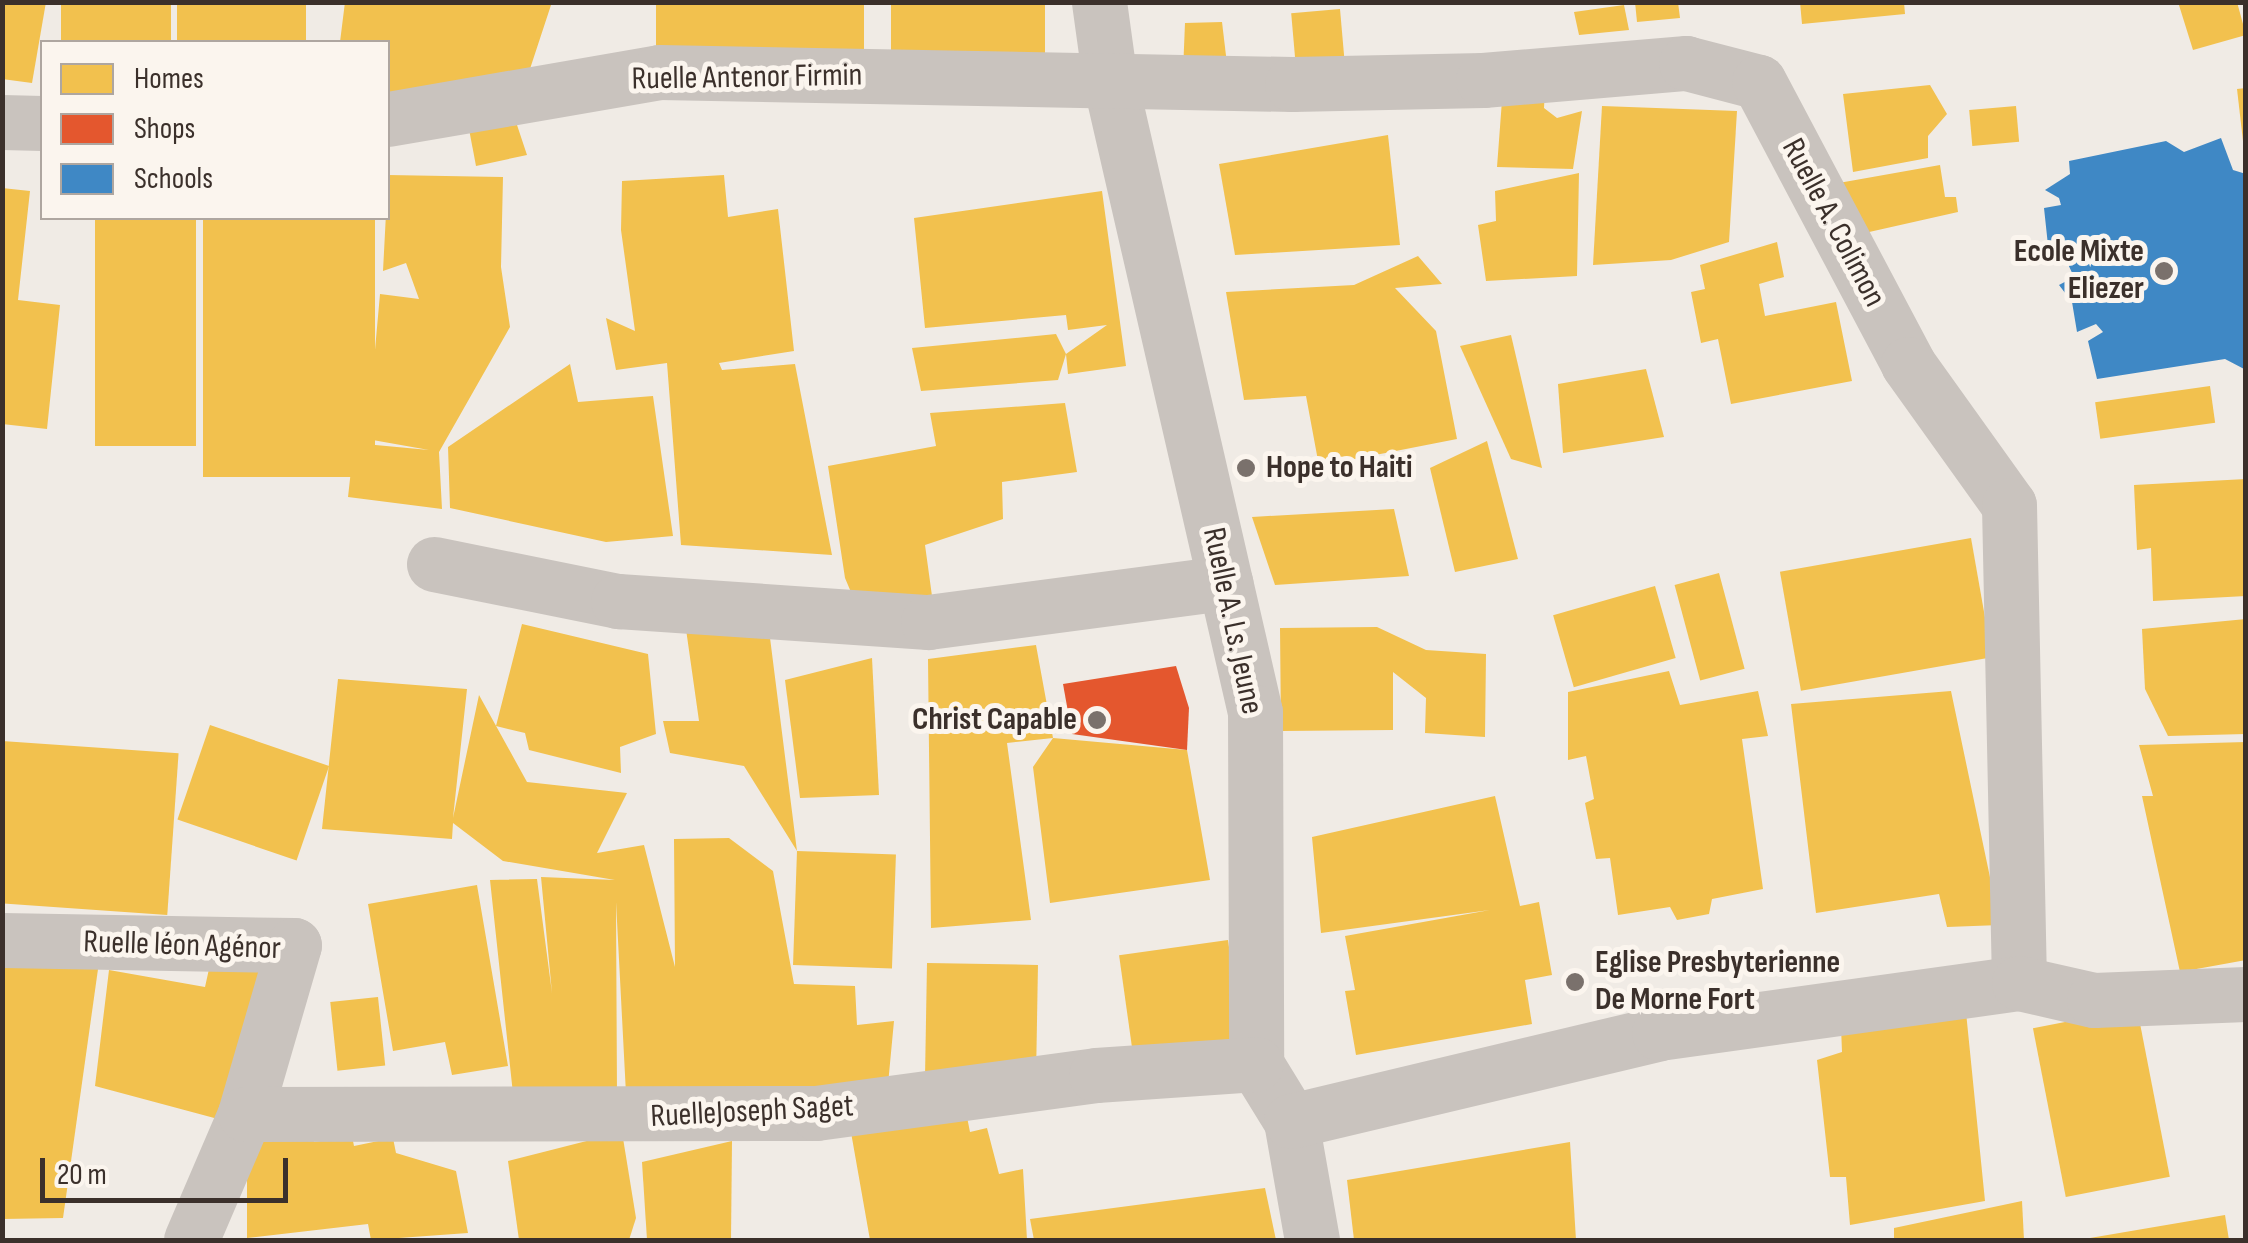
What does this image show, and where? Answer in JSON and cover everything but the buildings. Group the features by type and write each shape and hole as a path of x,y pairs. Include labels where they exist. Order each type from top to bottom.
{"street":[{"name":"Ruelle A. Ls. Jeune","path":"1099,2 1110,81 1255,712 1256,1064"},
{"name":"Ruelle A. Colimon","path":"1110,81 1483,80 1686,63 1759,82 1908,364 2009,504 2019,983"},
{"name":"Ruelle Antenor Firmin","path":"390,119 660,72 1110,81"},
{"path":"2,122 40,124"},
{"path":"434,564 618,600 928,622 1226,583"},
{"name":"Ruelle léon Agénor","path":"2,940 294,945 245,1114 191,1240"},
{"path":"1291,1121 1659,1034 2019,983 2094,1000 2246,994"},
{"path":"1256,1064 1291,1121 1312,1240"},
{"name":"RuelleJoseph Saget","path":"245,1114 816,1113 1096,1076 1256,1064"}],"place":[{"name":"Ecole Mixte Eliezer","path":"2164,271"},
{"name":"Hope to Haiti","path":"1246,468"},
{"name":"Christ Capable","path":"1097,720"},
{"name":"Eglise Presbyterienne De Morne Fort","path":"1575,982"}]}
